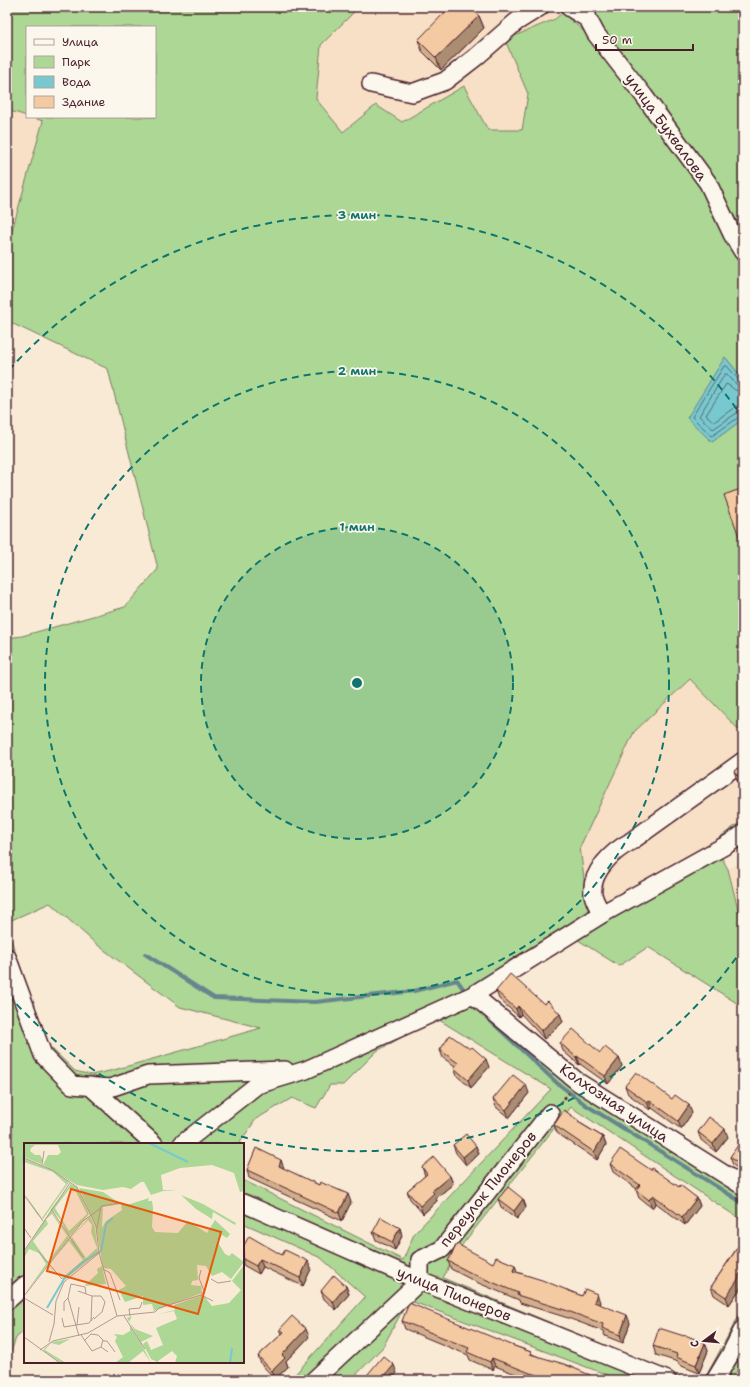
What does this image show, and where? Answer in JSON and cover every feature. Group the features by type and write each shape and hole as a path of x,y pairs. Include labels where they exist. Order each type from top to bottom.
{"street":[{"path":"371,84 412,93 445,81 476,57 516,22 540,7"},
{"path":"569,7 586,13"},
{"name":"улица Бухвалова","path":"586,13 596,34 708,183 732,234 743,252"},
{"path":"602,914 593,895 594,882 604,864 618,848 630,842 743,761"},
{"path":"183,1143 257,1085 306,1070 473,995 602,914 728,844 743,834"},
{"path":"7,957 43,1055 72,1085 110,1088 148,1074 306,1070"},
{"name":"Колхозная улица","path":"473,995 578,1082 743,1186"},
{"path":"90,1086 153,1143"},
{"name":"переулок Пионеров","path":"420,1281 420,1260 442,1249 550,1113"},
{"name":"улица Пионеров","path":"244,1203 420,1281 667,1380"},
{"path":"314,1380 420,1281"},
{"path":"7,1301 24,1286"},
{"path":"715,1380 743,1329"}],"path":[{"path":"562,1101 572,1088"}],"shaded area":[{"path":"359,7 570,7 555,18 505,40 528,94 523,130 488,131 464,86 402,122 376,105 343,132 316,99 321,45"},
{"path":"7,110 26,116 26,118 43,120 7,248"},
{"path":"690,679 739,730 743,727 743,820 716,840 589,918 580,847 634,732"},
{"path":"743,862 743,929 728,869"}],"green space":[{"path":"7,7 70,7 82,13 87,7 359,7 321,45 316,99 343,132 376,105 402,122 464,86 488,130 522,130 528,94 505,40 555,19 562,13 585,32 640,98 704,187 725,238 743,267 743,379 725,357 712,442 743,419 743,727 739,730 690,679 634,732 580,847 589,918 470,991 317,1058 257,1077 173,1143 24,1143 24,1275 7,1291 7,929 49,1046 75,1071 91,1075 114,1070 261,1028 180,1007 95,943 50,903 7,922 7,638 22,636 125,607 158,569 108,369 7,321 7,248 43,121 34,118 156,118 156,26 26,26 26,116 7,110"},
{"path":"591,7 743,7 743,218 737,221 715,184 599,27"},
{"path":"743,820 743,829 604,909 716,840"},
{"path":"720,855 728,869 743,929 743,1007 648,947 619,966 575,938"},
{"path":"473,999 743,1191 743,1221 571,1107 458,1250 443,1278 688,1380 677,1380 425,1278 426,1265 438,1245 413,1253 413,1270 244,1196 244,1180 403,1260 414,1234 551,1089 436,1018 377,1051 343,1085 330,1085 316,1108 292,1098 256,1119 240,1143 192,1143 259,1089"},
{"path":"244,1208 412,1282 308,1380 290,1380 365,1297 321,1258 244,1223"},
{"path":"419,1286 656,1380 621,1380 408,1300 383,1347 351,1380 320,1380"},
{"path":"24,1294 24,1331 16,1338 7,1362 7,1308"},
{"path":"743,1308 743,1324 711,1380 704,1380"},
{"path":"743,1336 743,1358 732,1380 719,1380"}],"water":[{"path":"725,357 743,379 743,419 712,442 687,418"}],"building":[{"path":"450,7 471,7 479,16 436,58 418,40"},
{"path":"743,488 743,547 724,495"},
{"path":"743,764 743,783 734,771"},
{"path":"510,974 544,1004 548,1001 560,1014 541,1031 518,1006 516,1009 496,991"},
{"path":"573,1029 600,1053 605,1047 619,1058 605,1076 577,1056 576,1057 560,1043"},
{"path":"450,1035 470,1049 472,1047 486,1059 468,1080 454,1068 458,1063 440,1050"},
{"path":"636,1072 672,1099 675,1095 689,1105 678,1121 649,1100 647,1102 625,1086"},
{"path":"513,1075 526,1085 506,1110 493,1099"},
{"path":"564,1110 579,1121 578,1122 603,1137 594,1152 554,1125"},
{"path":"709,1117 725,1129 713,1144 698,1132"},
{"path":"466,1134 476,1146 463,1157 453,1145"},
{"path":"742,1139 743,1140 743,1166 730,1157"},
{"path":"256,1148 281,1160 279,1166 319,1185 320,1182 348,1194 339,1213 247,1170"},
{"path":"620,1149 651,1170 652,1168 679,1187 680,1185 697,1198 682,1217 653,1195 649,1200 636,1190 640,1185 610,1164"},
{"path":"434,1157 450,1176 432,1191 434,1193 420,1206 407,1191 427,1174 422,1167"},
{"path":"508,1187 523,1199 514,1211 498,1199"},
{"path":"381,1217 400,1228 392,1242 373,1232"},
{"path":"743,1235 743,1269 738,1277 739,1278 726,1297 711,1287 742,1241 740,1240"},
{"path":"249,1236 282,1255 285,1250 308,1261 300,1278 260,1259 256,1266 244,1260 244,1245"},
{"path":"457,1244 493,1263 496,1257 515,1265 513,1271 542,1280 582,1296 585,1289 597,1294 594,1302 627,1315 620,1335 602,1328 603,1324 517,1295 518,1293 473,1274 448,1261"},
{"path":"334,1275 346,1286 333,1302 321,1291"},
{"path":"409,1303 531,1352 530,1354 564,1364 590,1375 588,1380 554,1380 530,1373 492,1358 490,1362 467,1352 469,1348 402,1321"},
{"path":"292,1316 306,1329 282,1355 285,1358 272,1371 258,1356 284,1332 280,1329"},
{"path":"659,1328 684,1336 685,1335 705,1343 696,1365 676,1357 677,1354 653,1346"},
{"path":"383,1356 394,1365 381,1380 363,1380"},
{"path":"743,1364 743,1380 738,1380"},
{"path":"11,1375 27,1380 9,1380"}],"waterway":[{"path":"145,954 214,998 315,1002 414,991 457,980 467,994"},
{"path":"481,1012 557,1083 586,1105 743,1203"}]}
